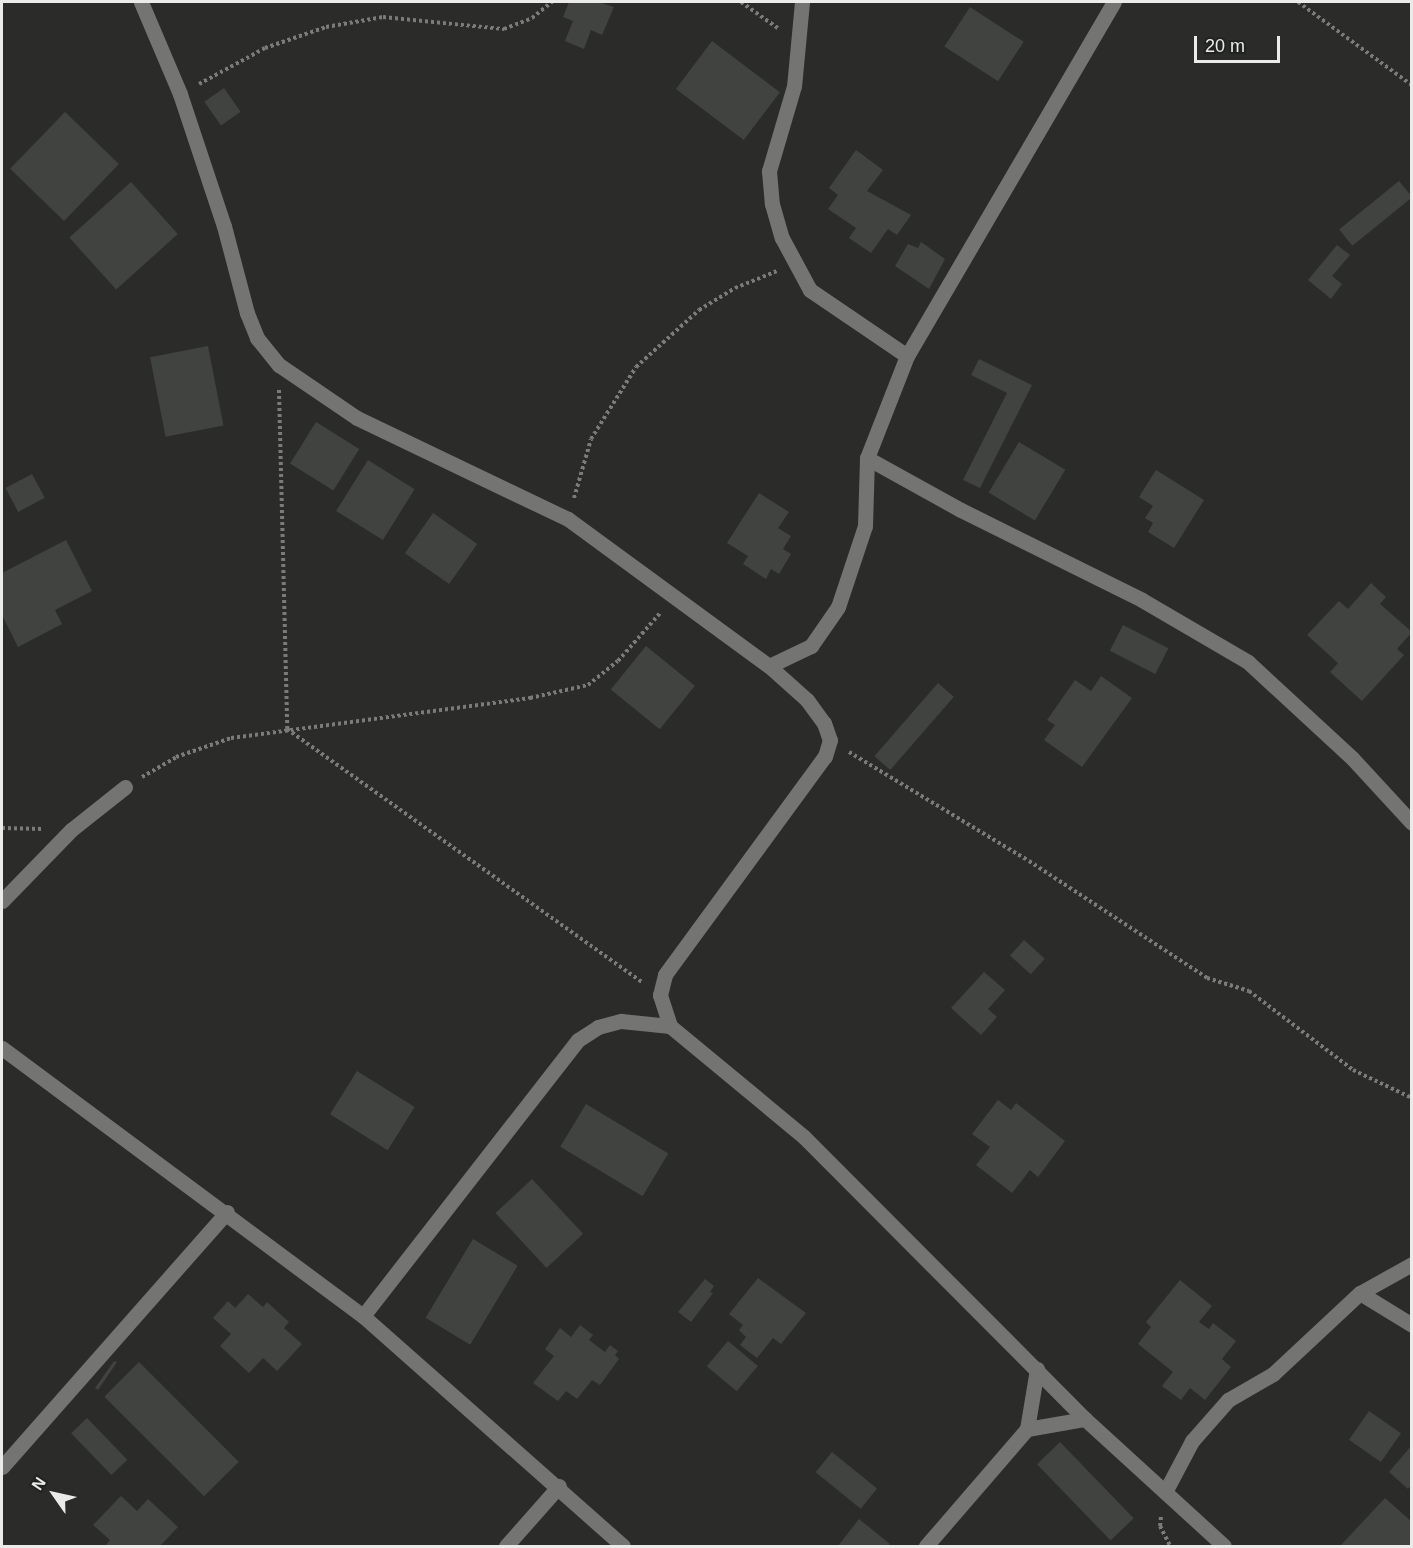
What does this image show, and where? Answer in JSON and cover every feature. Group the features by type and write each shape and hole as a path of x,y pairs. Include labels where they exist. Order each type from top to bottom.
{"street":[{"path":"141,2 180,94 224,226 248,314 257,338 279,365 357,418 568,519 675,596 731,642 769,666 807,700 825,723 830,740 812,777 665,975 660,995 670,1026 804,1137 1085,1419 1224,1546"},
{"path":"802,2 794,86 770,171 772,204 782,238 810,290 907,356"},
{"path":"769,666 811,646 838,607 850,581 865,526 867,458 907,356 1114,2"},
{"path":"867,458 961,510 1142,600 1248,662 1352,758 1412,824"},
{"path":"2,901 71,830 125,787"},
{"path":"363,1316 578,1040 598,1028 621,1021 670,1026"},
{"path":"2,1048 227,1212 363,1316 559,1486 623,1546"},
{"path":"2,1467 227,1212"},
{"path":"1165,1492 1192,1440 1228,1400 1273,1374 1360,1293 1412,1264"},
{"path":"1360,1293 1412,1325"},
{"path":"926,1546 1027,1429 1036,1369"},
{"path":"1027,1429 1085,1419"},
{"path":"506,1546 559,1486"}],"path":[{"path":"180,94 265,48 326,27 383,17 504,29 532,18 552,2"},
{"path":"741,2 798,41"},
{"path":"1298,2 1412,85"},
{"path":"568,519 591,439 636,367 699,310 735,288 796,263"},
{"path":"279,365 286,729"},
{"path":"125,787 176,757 231,738 530,698 588,686 618,661 675,596"},
{"path":"286,729 660,995"},
{"path":"830,740 1029,861 1207,978 1249,991 1353,1070 1412,1098"},
{"path":"2,828 71,830"}],"building":[{"path":"569,2 599,2 614,7 602,35 591,30 584,49 565,41 573,21 563,17"},
{"path":"970,7 1024,42 998,81 944,46"},
{"path":"712,41 780,92 744,140 676,89"},
{"path":"224,88 241,112 221,126 204,102"},
{"path":"65,112 119,164 64,221 10,169"},
{"path":"856,150 883,170 867,191 911,215 897,235 888,229 871,253 849,238 856,228 828,209 838,195 829,188"},
{"path":"1399,181 1412,197 1352,246 1339,229"},
{"path":"131,182 178,234 116,290 69,238"},
{"path":"921,242 945,259 929,289 895,266 908,244 918,248"},
{"path":"1337,245 1350,255 1332,276 1342,284 1331,299 1308,280"},
{"path":"208,346 223,426 166,437 150,357"},
{"path":"979,359 1032,385 980,488 963,480 1007,393 971,375"},
{"path":"316,422 359,449 333,491 290,464"},
{"path":"1019,442 1065,470 1035,520 989,493"},
{"path":"368,460 415,489 383,540 336,511"},
{"path":"1156,470 1204,500 1174,548 1148,532 1153,523 1145,518 1153,506 1139,497"},
{"path":"32,474 45,498 18,512 6,488"},
{"path":"759,493 789,512 778,528 791,536 783,549 791,554 779,574 771,569 766,579 743,564 748,556 727,543"},
{"path":"433,513 477,544 449,584 405,553"},
{"path":"66,540 92,591 55,610 62,624 18,647 2,615 2,573"},
{"path":"1371,583 1386,597 1380,604 1412,632 1397,649 1404,655 1362,701 1330,672 1338,663 1307,635 1339,601 1348,609"},
{"path":"1123,625 1168,648 1155,674 1110,651"},
{"path":"646,646 695,686 660,729 611,690"},
{"path":"1101,676 1132,698 1082,767 1044,740 1055,725 1047,720 1075,680 1091,691"},
{"path":"938,683 954,697 890,770 874,756"},
{"path":"1024,940 1045,959 1031,974 1010,956"},
{"path":"984,972 1005,990 988,1009 997,1017 981,1035 951,1008"},
{"path":"357,1071 415,1107 388,1150 330,1114"},
{"path":"998,1100 1011,1110 1016,1103 1065,1141 1038,1177 1030,1170 1012,1193 976,1165 990,1147 972,1134"},
{"path":"586,1104 668,1153 643,1196 560,1147"},
{"path":"532,1179 583,1234 547,1268 495,1213"},
{"path":"473,1239 518,1266 470,1345 426,1318"},
{"path":"758,1278 806,1313 781,1344 773,1338 757,1358 740,1345 746,1337 739,1330 743,1325 729,1314"},
{"path":"705,1279 714,1286 710,1292 713,1293 691,1322 678,1312"},
{"path":"1180,1280 1212,1306 1199,1322 1209,1329 1213,1323 1236,1341 1222,1359 1231,1367 1205,1400 1190,1388 1181,1400 1162,1386 1173,1372 1138,1344 1151,1327 1146,1322"},
{"path":"248,1294 263,1307 267,1302 289,1322 284,1328 302,1344 277,1371 263,1358 249,1373 220,1346 231,1334 213,1318 228,1301 235,1308"},
{"path":"580,1325 593,1335 589,1340 605,1352 610,1345 618,1351 615,1355 619,1359 600,1385 592,1380 577,1399 566,1391 558,1401 533,1383 554,1356 545,1349 560,1328 571,1337"},
{"path":"728,1341 758,1366 737,1391 707,1366"},
{"path":"114,1361 117,1362 98,1390 95,1388"},
{"path":"139,1362 239,1462 204,1496 104,1397"},
{"path":"1369,1411 1401,1433 1381,1462 1349,1440"},
{"path":"87,1418 127,1460 111,1475 71,1433"},
{"path":"1060,1442 1134,1518 1111,1540 1037,1464"},
{"path":"1412,1445 1412,1484 1408,1489 1389,1472"},
{"path":"832,1452 877,1489 861,1509 816,1472"},
{"path":"121,1496 137,1511 148,1499 178,1527 160,1546 105,1546 110,1540 93,1525"},
{"path":"1385,1498 1412,1522 1412,1546 1340,1546"},
{"path":"859,1519 890,1544 888,1546 838,1546"}]}
